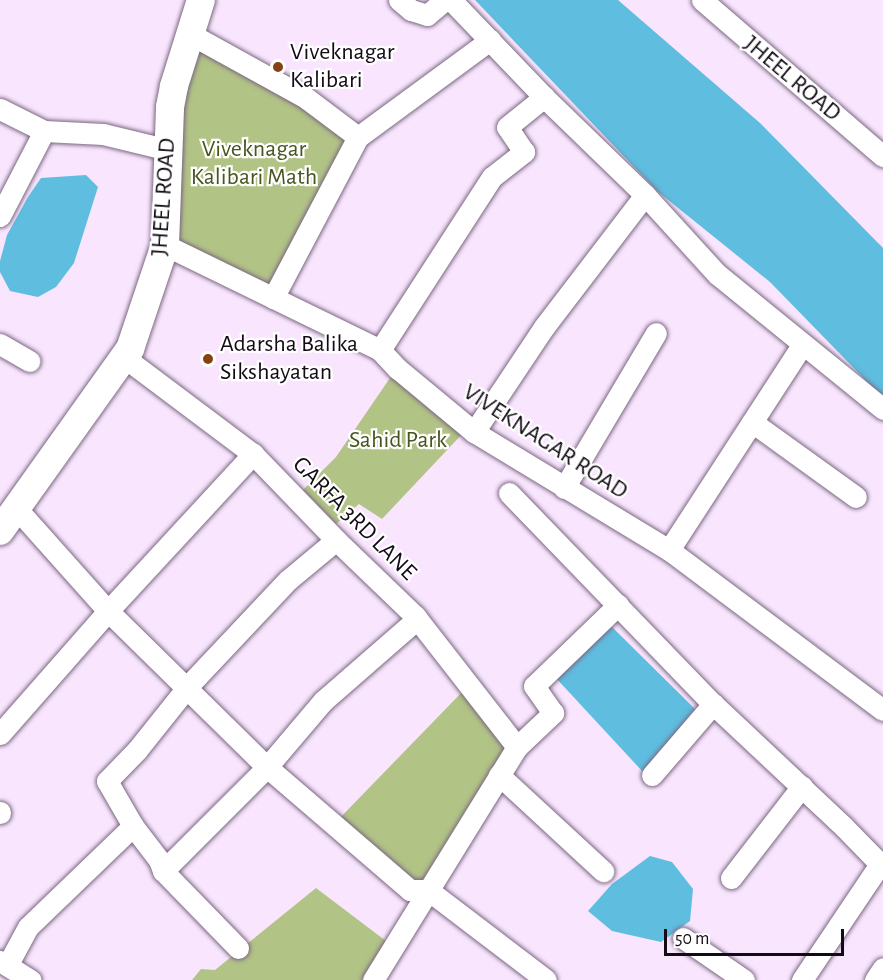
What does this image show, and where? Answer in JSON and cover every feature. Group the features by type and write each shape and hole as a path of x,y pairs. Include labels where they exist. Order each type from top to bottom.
{"street":[{"name":"JHEEL ROAD","path":"0,531 18,510 125,358 161,262 165,245 170,107 174,86 192,35 201,0"},
{"path":"399,0 411,10 427,15 445,0"},
{"path":"451,0 544,97 645,195 717,274 883,410"},
{"name":"JHEEL ROAD","path":"702,0 883,156"},
{"path":"192,35 306,98 358,137"},
{"path":"273,298 358,137 490,39"},
{"path":"380,350 492,177 524,152 507,128 544,97"},
{"path":"0,109 44,131 103,134 169,150"},
{"path":"0,216 44,131"},
{"path":"474,432 544,327 645,195"},
{"name":"VIVEKNAGAR ROAD","path":"165,245 380,350 398,369 474,432 564,489 669,550 883,710"},
{"path":"564,489 656,333"},
{"path":"0,344 29,360"},
{"path":"669,550 802,345"},
{"name":"GARFA 3RD LANE","path":"125,358 253,454 417,619 517,747"},
{"path":"752,422 856,497"},
{"path":"0,734 108,610 253,454"},
{"path":"509,493 713,704 802,786 882,866 802,980"},
{"path":"18,510 108,610 188,686 267,767 410,890 428,890 546,980"},
{"path":"238,948 164,872 159,860 133,826 107,781 137,750 188,686 288,580 336,540"},
{"path":"373,980 517,747 553,712 534,686 618,605"},
{"path":"164,872 267,767 323,701 417,619"},
{"path":"652,775 713,704"},
{"path":"499,776 603,871"},
{"path":"731,878 802,786"},
{"path":"30,980 4,963 28,927 133,826"},
{"path":"683,938 744,980"},
{"path":"875,980 883,968"}],"green space":[{"name":"Viveknagar Kalibari Math","path":"195,44 303,101 360,148 271,292 172,239 176,112"},
{"name":"Sahid Park","path":"392,375 465,431 382,519 359,504 336,524 303,490 336,457"},
{"path":"465,689 510,746 428,880 410,885 334,824"},
{"path":"316,888 386,941 366,980 192,980 201,969 215,970"}],"water":[{"path":"475,0 618,0 760,123 883,248 883,398 770,282 657,191"},
{"path":"86,175 98,187 74,263 56,287 38,297 10,291 0,272 0,261 7,235 28,197 41,178"},
{"path":"610,625 695,709 643,772 555,677"},
{"path":"650,856 672,862 693,889 690,921 661,942 612,931 588,911 612,884"}],"place":[{"name":"Viveknagar Kalibari","path":"278,67"},
{"name":"Adarsha Balika Sikshayatan","path":"208,359"}]}
